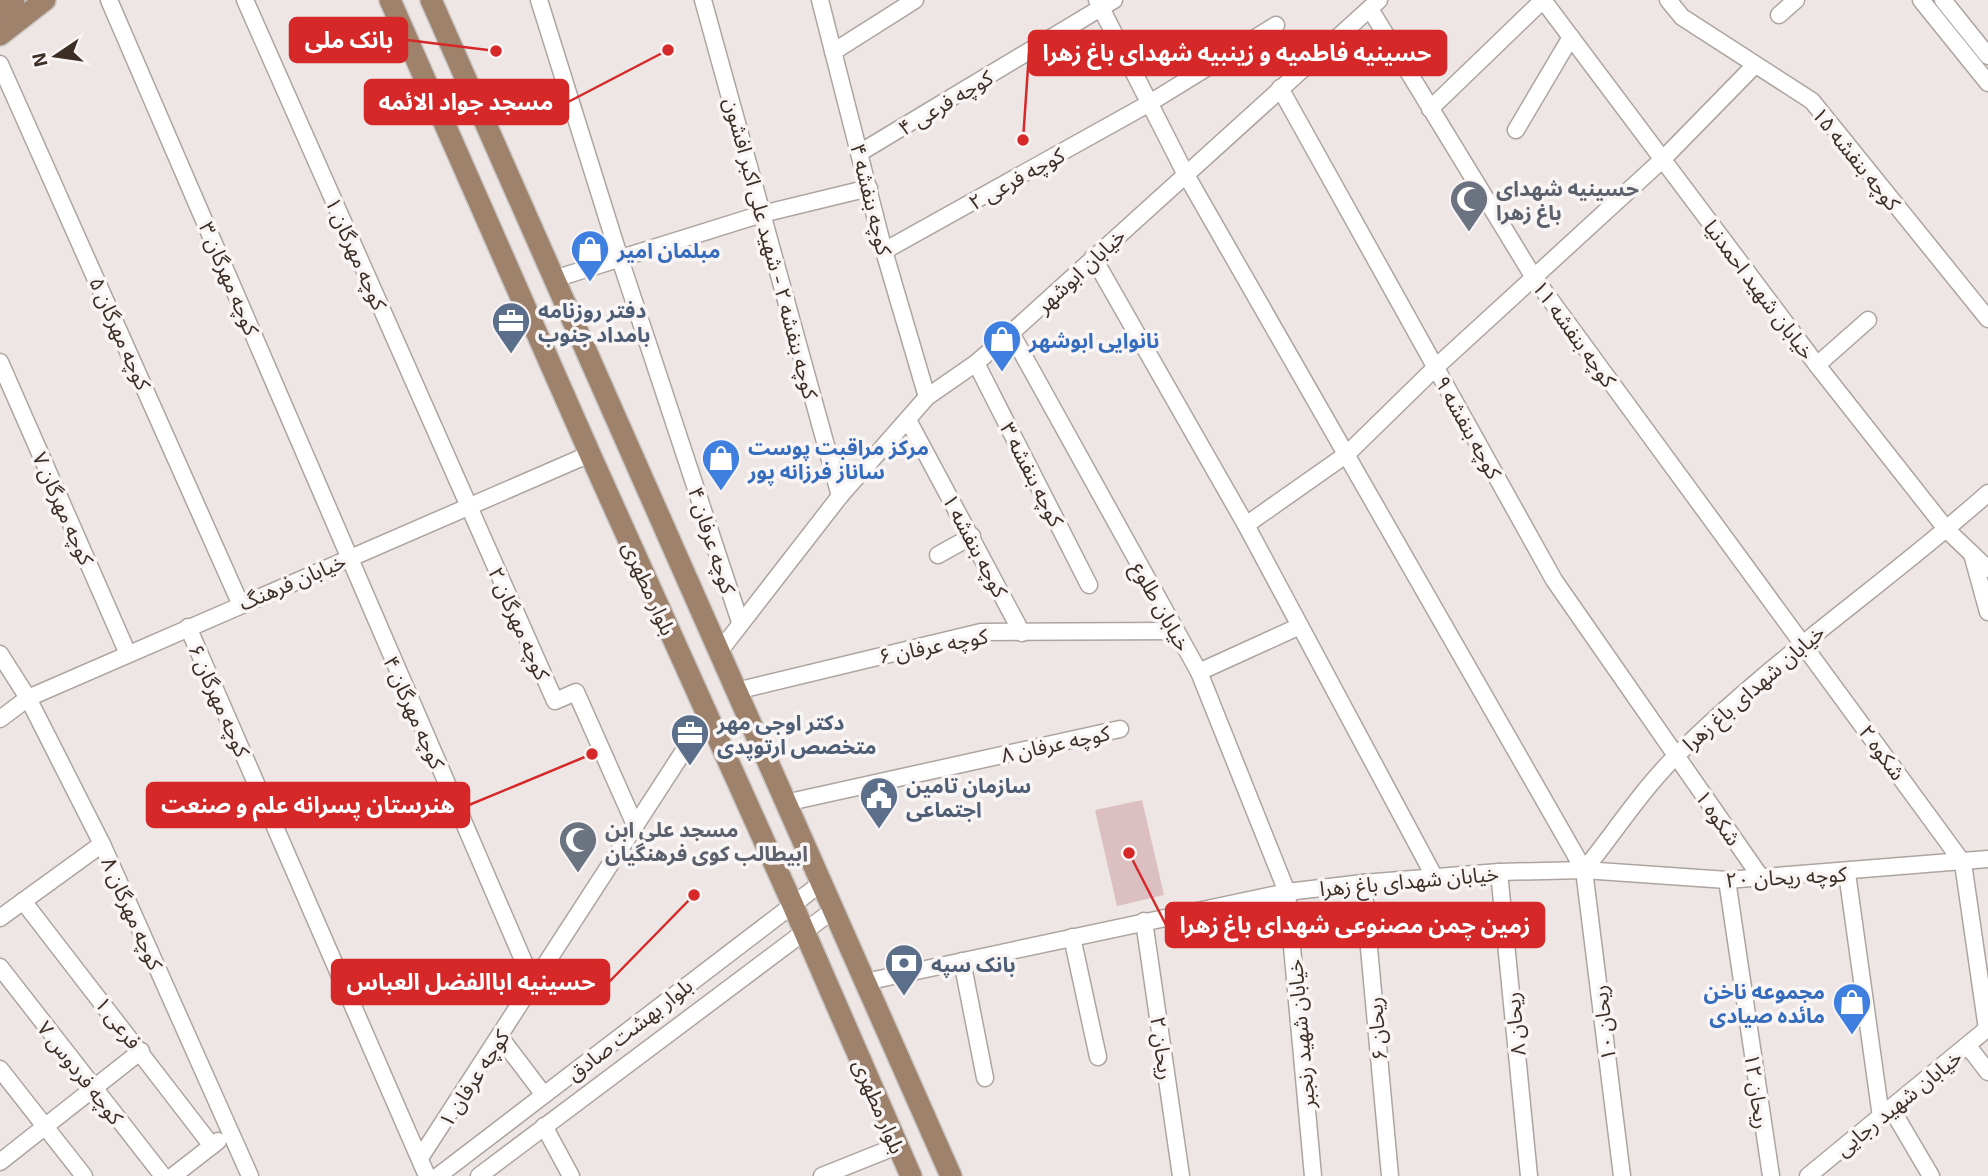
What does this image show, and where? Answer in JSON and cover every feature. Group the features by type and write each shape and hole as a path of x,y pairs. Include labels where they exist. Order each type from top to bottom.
{"main road":[{"path":"0,11 14,0"},
{"path":"0,35 45,0"},
{"name":"بلوار مطهری","path":"390,0 590,454 804,929 911,1176"},
{"name":"بلوار مطهری","path":"431,0 950,1176"}],"street":[{"name":"کوچه مهرگان ۳","path":"108,0 218,249 347,557"},
{"name":"کوچه مهرگان ۱","path":"245,0 468,506"},
{"name":"کوچه عرفان ۴","path":"539,0 620,259 740,622"},
{"name":"کوچه بنفشه ۲ - شهید علی اکبر افشون","path":"703,0 840,496"},
{"name":"کوچه بنفشه ۴","path":"820,0 861,152 884,251 927,397"},
{"path":"833,52 915,0"},
{"path":"1430,109 1543,0"},
{"name":"خیابان شهید احمدنیا","path":"1543,0 1817,365 1947,530 1988,569"},
{"name":"کوچه بنفشه ١۵","path":"1668,0 1682,17 1812,102 1988,319"},
{"path":"1779,15 1796,0"},
{"path":"1921,0 1988,83"},
{"path":"1942,0 1988,55"},
{"path":"1104,3 1148,104 1185,173 1584,870"},
{"name":"کوچه فرعی ۴","path":"861,152 1104,3"},
{"name":"کوچه بنفشه ۱۱","path":"1375,4 1430,109 1533,276 1803,641"},
{"name":"خیابان ابوشهر","path":"719,652 840,496 927,397 976,363 1011,333 1375,4"},
{"name":"کوچه فرعی ۲","path":"884,251 1148,104 1276,25"},
{"path":"1516,130 1571,37"},
{"name":"کوچه مهرگان ۵","path":"0,64 240,603"},
{"path":"1246,525 1347,454 1533,276 1663,159 1754,66"},
{"name":"کوچه بنفشه ۹","path":"1280,88 1554,580 1676,755"},
{"path":"554,279 762,214 869,188"},
{"path":"1093,257 1246,525 1434,876"},
{"path":"1817,365 1868,320"},
{"name":"خیابان طلوع","path":"1011,333 1199,672 1287,892"},
{"name":"کوچه مهرگان ۷","path":"0,362 128,654"},
{"name":"کوچه بنفشه ۳","path":"976,363 1089,585"},
{"name":"کوچه بنفشه ۱","path":"908,419 1022,633"},
{"name":"خیابان فرهنگ","path":"0,719 27,698 240,603 590,454"},
{"name":"خیابان شهدای باغ زهرا","path":"1584,870 1676,755 1803,641 1947,530 1988,493"},
{"name":"کوچه مهرگان ۲","path":"468,506 555,701 576,692 635,825"},
{"path":"938,555 972,536"},
{"path":"1970,549 1988,612"},
{"name":"کوچه مهرگان ۴","path":"347,557 533,983"},
{"path":"1199,672 1300,626"},
{"name":"کوچه مهرگان ۶","path":"188,627 427,1176"},
{"name":"کوچه عرفان ۶","path":"736,691 981,632 1176,631"},
{"name":"شکوه ۲","path":"1803,641 1963,863"},
{"name":"کوچه مهرگان ۸","path":"0,654 27,698 102,844 250,1176"},
{"name":"کوچه عرفان ۱","path":"419,1158 707,715"},
{"name":"کوچه عرفان ۸","path":"785,803 1120,729"},
{"name":"شکوه ۱","path":"1676,755 1762,879"},
{"path":"0,918 102,844"},
{"name":"کوچه ریحان ۲۰","path":"1584,870 1727,880 1847,873 1988,859"},
{"path":"1963,863 1987,1029"},
{"name":"خیابان شهدای باغ‌ زهرا","path":"865,982 1287,892 1434,876 1584,870"},
{"name":"ریحان ۱۰","path":"1584,870 1622,1176"},
{"name":"ریحان ۸","path":"1499,872 1529,1176"},
{"path":"1847,873 1886,1113 1931,1176"},
{"name":"ریحان ۱۲","path":"1727,880 1771,1176"},
{"name":"ریحان ۶","path":"1363,883 1390,1176"},
{"name":"بلوار بهشت صادق","path":"438,1176 820,884"},
{"name":"خیابان شهید رنجبر","path":"1287,892 1313,1176"},
{"name":"فرعی ۱","path":"23,901 212,1146"},
{"name":"بلوار بهشت صادق","path":"479,1176 804,929 832,911"},
{"name":"ریحان ۲","path":"1144,921 1181,1176"},
{"path":"1072,937 1098,1057"},
{"path":"962,961 985,1078"},
{"name":"کوچه فردوس ۷","path":"0,967 163,1176"},
{"name":"خیابان شهید رجایی","path":"1808,1176 1987,1029"},
{"path":"500,1037 544,1095"},
{"path":"1968,1046 1988,1072"},
{"path":"0,1162 141,1051"},
{"path":"599,1052 614,1073"},
{"path":"0,1069 84,1176"},
{"path":"544,1126 570,1176"},
{"path":"173,1176 231,1131"},
{"path":"822,1176 897,1146"}],"shaded area":[{"path":"1142,800 1164,895 1117,906 1095,810"}],"place":[{"name":"مسجد جواد الائمه","path":"668,50"},
{"name":"بانک ملی","path":"496,51"},
{"name":"حسینیه فاطمیه و زینبیه شهدای باغ زهرا","path":"1023,140"},
{"name":"حسینیه شهدای باغ زهرا","path":"1469,233"},
{"name":"مبلمان امیر","path":"590,283"},
{"name":"دفتر روزنامه بامداد جنوب","path":"511,355"},
{"name":"نانوایی ابوشهر","path":"1002,373"},
{"name":"مرکز مراقبت پوست ساناز فرزانه پور","path":"721,492"},
{"name":"هنرستان پسرانه علم و صنعت","path":"592,754"},
{"name":"دکتر اوجی مهر متخصص ارتوپدی","path":"690,767"},
{"name":"سازمان تامین اجتماعی","path":"879,830"},
{"name":"زمین چمن مصنوعی شهدای باغ زهرا","path":"1129,853"},
{"name":"مسجد علی ابن ابیطالب کوی فرهنگیان","path":"578,874"},
{"name":"حسینیه اباالفضل العباس","path":"694,895"},
{"name":"بانک سپه","path":"904,997"},
{"name":"مجموعه ناخن مائده صیادی","path":"1852,1036"}]}
